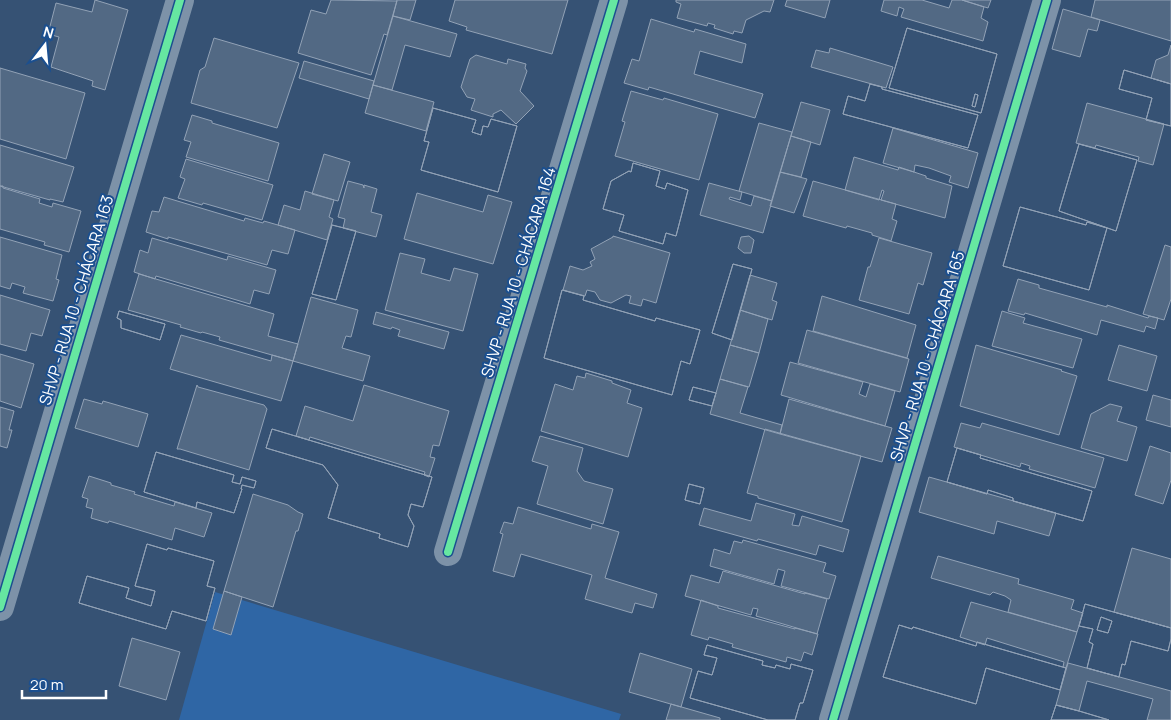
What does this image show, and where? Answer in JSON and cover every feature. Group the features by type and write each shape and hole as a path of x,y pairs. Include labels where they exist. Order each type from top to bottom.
{"street":[{"name":"SHVP - RUA 10 - CHÁCARA 163","path":"0,607 180,0"},
{"name":"SHVP - RUA 10 - CHÁCARA 164","path":"448,552 614,0"},
{"name":"SHVP - RUA 10 - CHÁCARA 165","path":"834,720 1047,0"}],"shaded area":[{"path":"215,592 621,714 619,720 179,720"}],"building":[{"path":"95,0 128,10 105,90 92,86 93,81 51,67 59,37 48,34 56,3 92,12"},
{"path":"331,0 397,1 387,35 384,34 371,75 298,53 311,10 326,14"},
{"path":"397,0 416,0 410,20 393,16"},
{"path":"455,0 568,0 552,54 466,30 467,27 449,21"},
{"path":"676,0 774,0 770,12 764,11 746,20 742,33 734,31 733,34 714,28 715,25 708,23 707,26 677,18 681,4 676,2"},
{"path":"787,0 830,0 825,18 785,6"},
{"path":"884,0 922,0 949,8 952,0 962,0 984,7 981,18 988,22 983,41 901,17 904,9 899,7 897,16 881,11"},
{"path":"962,0 991,0 988,8"},
{"path":"1095,0 1171,0 1171,41 1091,17"},
{"path":"1063,9 1100,20 1097,31 1088,29 1080,57 1052,49"},
{"path":"393,16 457,34 450,57 405,45 392,90 373,85"},
{"path":"651,19 694,32 695,29 746,44 742,63 700,51 694,74 763,94 755,118 649,87 648,90 624,83 632,59 639,61"},
{"path":"907,28 997,54 981,113 889,88","holes":["975,94 978,95 975,107 972,106"]},
{"path":"907,28 997,54 981,113 889,88","holes":["975,94 978,95 975,107 972,106"]},
{"path":"214,38 299,63 277,128 191,103 200,70 205,67"},
{"path":"1171,45 1171,84 1151,78 1156,60 1168,55"},
{"path":"830,48 893,67 886,88 811,67 816,50 829,53"},
{"path":"476,55 507,64 508,59 526,64 525,68 527,71 520,91 534,106 516,124 501,110 493,114 493,117 471,110 475,99 467,97 461,87 470,59"},
{"path":"304,61 374,81 369,99 299,78"},
{"path":"0,68 85,93 66,159 0,139"},
{"path":"1124,70 1171,84 1171,126 1146,120 1152,98 1119,89"},
{"path":"1124,70 1171,84 1171,126 1146,120 1152,98 1119,89"},
{"path":"870,84 978,115 968,148 843,114 848,96 865,101"},
{"path":"870,84 978,115 968,148 843,114 848,96 865,101"},
{"path":"373,85 434,102 426,131 365,113"},
{"path":"631,91 663,100 664,98 718,114 699,180 615,156 625,122 622,121"},
{"path":"801,102 830,110 820,145 791,136"},
{"path":"1087,103 1164,124 1153,165 1138,161 1139,157 1096,145 1095,148 1076,143"},
{"path":"433,108 476,120 472,132 481,135 483,126 488,127 491,119 517,126 498,192 421,170 429,142 424,141"},
{"path":"433,108 476,120 472,132 481,135 483,126 488,127 491,119 517,126 498,192 421,170 429,142 424,141"},
{"path":"192,115 279,143 268,181 186,157 191,142 184,140"},
{"path":"759,123 792,132 772,201 739,191"},
{"path":"893,128 978,153 968,188 949,182 951,176 929,168 915,165 914,172 883,163"},
{"path":"791,136 811,142 801,177 780,172"},
{"path":"1079,144 1137,160 1116,231 1059,211"},
{"path":"1079,144 1137,160 1116,231 1059,211"},
{"path":"0,145 74,167 63,202 0,186"},
{"path":"324,154 350,162 338,201 312,194"},
{"path":"854,157 898,170 899,167 952,186 945,218 881,200 884,191 882,190 879,200 845,190"},
{"path":"186,159 273,185 262,220 178,198 185,179 180,177"},
{"path":"633,163 660,171 656,186 665,189 667,183 688,190 676,236 666,233 663,244 619,231 624,215 603,209 611,181 629,171 631,172"},
{"path":"633,163 660,171 656,186 665,189 667,183 688,190 676,236 666,233 663,244 619,231 624,215 603,209 611,181 629,171 631,172"},
{"path":"780,172 807,179 794,213 770,206"},
{"path":"348,181 363,185 364,188 364,185 377,189 371,212 382,215 376,237 343,228 345,219 338,217"},
{"path":"813,181 896,204 892,219 897,221 891,241 872,235 872,233 803,216"},
{"path":"709,183 742,192 740,200 730,197 729,199 751,206 754,196 772,201 763,233 700,215"},
{"path":"0,186 40,199 39,203 52,207 53,203 81,211 69,252 44,245 45,242 0,229"},
{"path":"305,191 334,200 329,217 333,219 327,240 278,225 284,205 300,210"},
{"path":"417,193 483,212 488,195 512,202 493,264 404,239"},
{"path":"164,197 244,221 245,218 263,223 264,221 295,230 288,254 272,250 267,265 146,232 152,211 159,212"},
{"path":"1020,207 1086,225 1087,222 1107,228 1089,290 1003,266"},
{"path":"1020,207 1086,225 1087,222 1107,228 1089,290 1003,266"},
{"path":"332,225 356,231 336,300 312,294"},
{"path":"332,225 356,231 336,300 312,294"},
{"path":"613,236 670,253 656,303 643,299 641,306 629,303 631,296 626,295 611,303 600,300 595,292 587,290 585,296 563,290 570,266 583,270 592,266 590,262 595,259 591,249"},
{"path":"749,236 754,240 751,253 744,253 738,248 741,237"},
{"path":"0,237 62,255 56,279 59,280 53,301 23,293 25,287 12,283 10,289 0,286"},
{"path":"152,238 227,260 228,256 276,270 269,294 254,290 250,304 156,276 155,279 134,272 140,250 148,253"},
{"path":"879,238 932,253 923,285 918,283 909,314 859,300 868,267 870,267"},
{"path":"1165,245 1171,247 1171,299 1164,320 1143,314"},
{"path":"400,253 425,259 421,273 450,281 454,268 478,274 463,331 385,310"},
{"path":"733,264 752,269 732,340 712,333"},
{"path":"733,264 752,269 732,340 712,333"},
{"path":"139,274 274,314 268,336 298,344 293,361 219,340 220,337 180,327 181,325 128,310"},
{"path":"750,275 777,283 772,300 777,302 772,320 740,310"},
{"path":"1018,279 1039,285 1039,288 1107,307 1107,305 1148,318 1149,316 1158,318 1155,329 1146,326 1144,332 1101,320 1097,335 1025,313 1024,315 1008,311"},
{"path":"562,290 584,296 583,300 655,321 656,318 700,330 690,364 681,361 672,395 544,358"},
{"path":"562,290 584,296 583,300 655,321 656,318 700,330 690,364 681,361 672,395 544,358"},
{"path":"0,295 50,310 42,336 31,333 26,351 0,344"},
{"path":"822,296 916,325 907,358 813,331"},
{"path":"311,297 358,310 351,337 346,336 342,348 370,356 363,381 293,361"},
{"path":"740,310 768,319 759,353 730,345"},
{"path":"119,311 165,324 160,340 121,328 121,320 117,318"},
{"path":"119,311 165,324 160,340 121,328 121,320 117,318"},
{"path":"1002,311 1025,318 1023,323 1082,339 1073,368 992,346"},
{"path":"376,312 449,332 444,349 398,336 400,330 392,327 391,329 373,324"},
{"path":"807,330 909,359 900,392 798,363"},
{"path":"181,335 271,361 272,355 293,361 281,401 170,369"},
{"path":"730,345 759,353 749,387 720,379"},
{"path":"976,345 1077,376 1059,435 960,406"},
{"path":"1119,345 1157,356 1147,391 1108,380"},
{"path":"0,354 34,364 21,408 0,401"},
{"path":"790,362 863,382 859,394 866,397 870,384 895,391 885,426 781,395"},
{"path":"586,373 612,381 612,383 631,390 627,403 642,408 628,457 541,431 555,384 573,390 577,376 585,378"},
{"path":"720,379 748,387 740,413 782,425 780,434 710,414"},
{"path":"197,385 198,387 264,405 267,409 249,470 177,449"},
{"path":"364,385 449,411 439,446 433,445 430,457 435,458 429,477 424,475 425,472 310,437 309,440 296,436 305,406 353,421"},
{"path":"693,387 716,393 712,406 689,400"},
{"path":"693,387 716,393 712,406 689,400"},
{"path":"1153,395 1171,400 1171,427 1146,420"},
{"path":"84,399 102,404 103,401 148,414 138,447 75,428"},
{"path":"789,399 892,428 882,462 780,434"},
{"path":"1110,404 1122,407 1117,421 1137,427 1127,461 1081,448 1091,414"},
{"path":"0,407 14,411 9,430 12,430 7,448 0,446"},
{"path":"961,423 980,428 982,423 1104,458 1095,488 1029,469 1030,466 1021,463 1020,467 954,447"},
{"path":"272,429 432,477 423,507 411,504 408,515 414,526 408,547 379,538 380,534 328,518 338,485 323,465 266,448"},
{"path":"272,429 432,477 423,507 411,504 408,515 414,526 408,547 379,538 380,534 328,518 338,485 323,465 266,448"},
{"path":"765,429 861,456 842,522 758,498 758,496 747,493"},
{"path":"540,436 583,448 577,471 584,481 613,489 603,524 537,504 548,466 532,461"},
{"path":"1150,446 1171,453 1171,480 1163,504 1135,495"},
{"path":"957,448 981,455 980,458 1092,491 1083,521 1013,501 1013,498 988,490 987,494 947,482"},
{"path":"957,448 981,455 980,458 1092,491 1083,521 1013,501 1013,498 988,490 987,494 947,482"},
{"path":"156,452 234,475 232,482 240,484 242,477 256,481 254,488 242,485 234,513 197,502 196,508 144,492"},
{"path":"156,452 234,475 232,482 240,484 242,477 256,481 254,488 242,485 234,513 197,502 196,508 144,492"},
{"path":"89,476 135,492 134,494 174,506 175,502 212,513 204,537 175,528 172,540 109,521 108,523 91,518 93,509 86,507 88,499 82,497"},
{"path":"929,477 1056,513 1049,536 997,521 994,534 919,512"},
{"path":"689,484 704,488 700,504 685,500"},
{"path":"689,484 704,488 700,504 685,500"},
{"path":"253,494 288,505 303,514 273,607 224,591"},
{"path":"756,503 795,514 792,525 799,526 802,516 849,530 843,552 819,545 816,555 699,525 704,508 751,521"},
{"path":"518,507 591,529 592,524 619,532 605,578 657,594 653,608 635,603 632,613 585,599 592,575 521,554 514,577 493,571 503,534 500,533 504,522 513,524"},
{"path":"743,540 826,563 823,572 836,576 829,599 781,586 785,571 778,569 774,584 710,566 714,549 730,554 734,541 742,543"},
{"path":"147,544 214,561 207,586 215,588 206,621 172,611 166,629 79,603 87,576 129,588 126,598 151,606 155,591 135,586"},
{"path":"147,544 214,561 207,586 215,588 206,621 172,611 166,629 79,603 87,576 129,588 126,598 151,606 155,591 135,586"},
{"path":"1132,548 1171,559 1171,628 1114,612"},
{"path":"938,556 1019,579 1018,584 1074,600 1071,609 1083,613 1077,632 1008,612 1011,600 1005,596 993,592 990,595 931,578"},
{"path":"723,571 827,599 817,634 756,616 758,609 753,608 751,615 685,596 691,575 719,583"},
{"path":"224,591 242,597 231,635 213,629"},
{"path":"701,600 718,606 718,608 818,634 812,655 804,652 801,661 787,657 786,662 732,647 733,644 709,637 708,640 691,635"},
{"path":"971,602 1077,632 1066,668 1063,667 1064,662 987,638 985,645 960,637"},
{"path":"1085,604 1171,628 1171,639 1168,651 1131,641 1125,665 1122,664 1119,677 1087,668 1093,644 1089,642 1093,629 1079,626","holes":["1101,617 1112,621 1108,633 1097,630"]},
{"path":"1085,604 1171,628 1171,639 1168,651 1131,641 1125,665 1122,664 1119,677 1087,668 1093,644 1089,642 1093,629 1079,626","holes":["1101,617 1112,621 1108,633 1097,630"]},
{"path":"899,625 912,629 913,627 976,646 977,642 1066,668 1060,690 986,668 976,704 883,677"},
{"path":"899,625 912,629 913,627 976,646 977,642 1066,668 1060,690 986,668 976,704 883,677"},
{"path":"132,638 180,652 166,700 119,686"},
{"path":"707,645 763,661 762,665 775,668 776,665 790,669 791,664 813,670 803,703 800,703 795,720 768,720 690,698 698,671 712,675 717,658 704,655"},
{"path":"707,645 763,661 762,665 775,668 776,665 790,669 791,664 813,670 803,703 800,703 795,720 768,720 690,698 698,671 712,675 717,658 704,655"},
{"path":"640,653 692,669 681,707 629,692"},
{"path":"1068,663 1171,691 1171,720 1147,720 1153,699 1087,681 1079,711 1056,705"},
{"path":"671,704 720,718 720,720 666,720"},
{"path":"1056,705 1079,711 1109,720 1051,720"},
{"path":"1056,705 1079,711 1109,720 1051,720"}],"cycle path":[{"path":"0,607 180,0"},
{"path":"448,552 614,0"},
{"path":"833,720 1047,0"}]}
